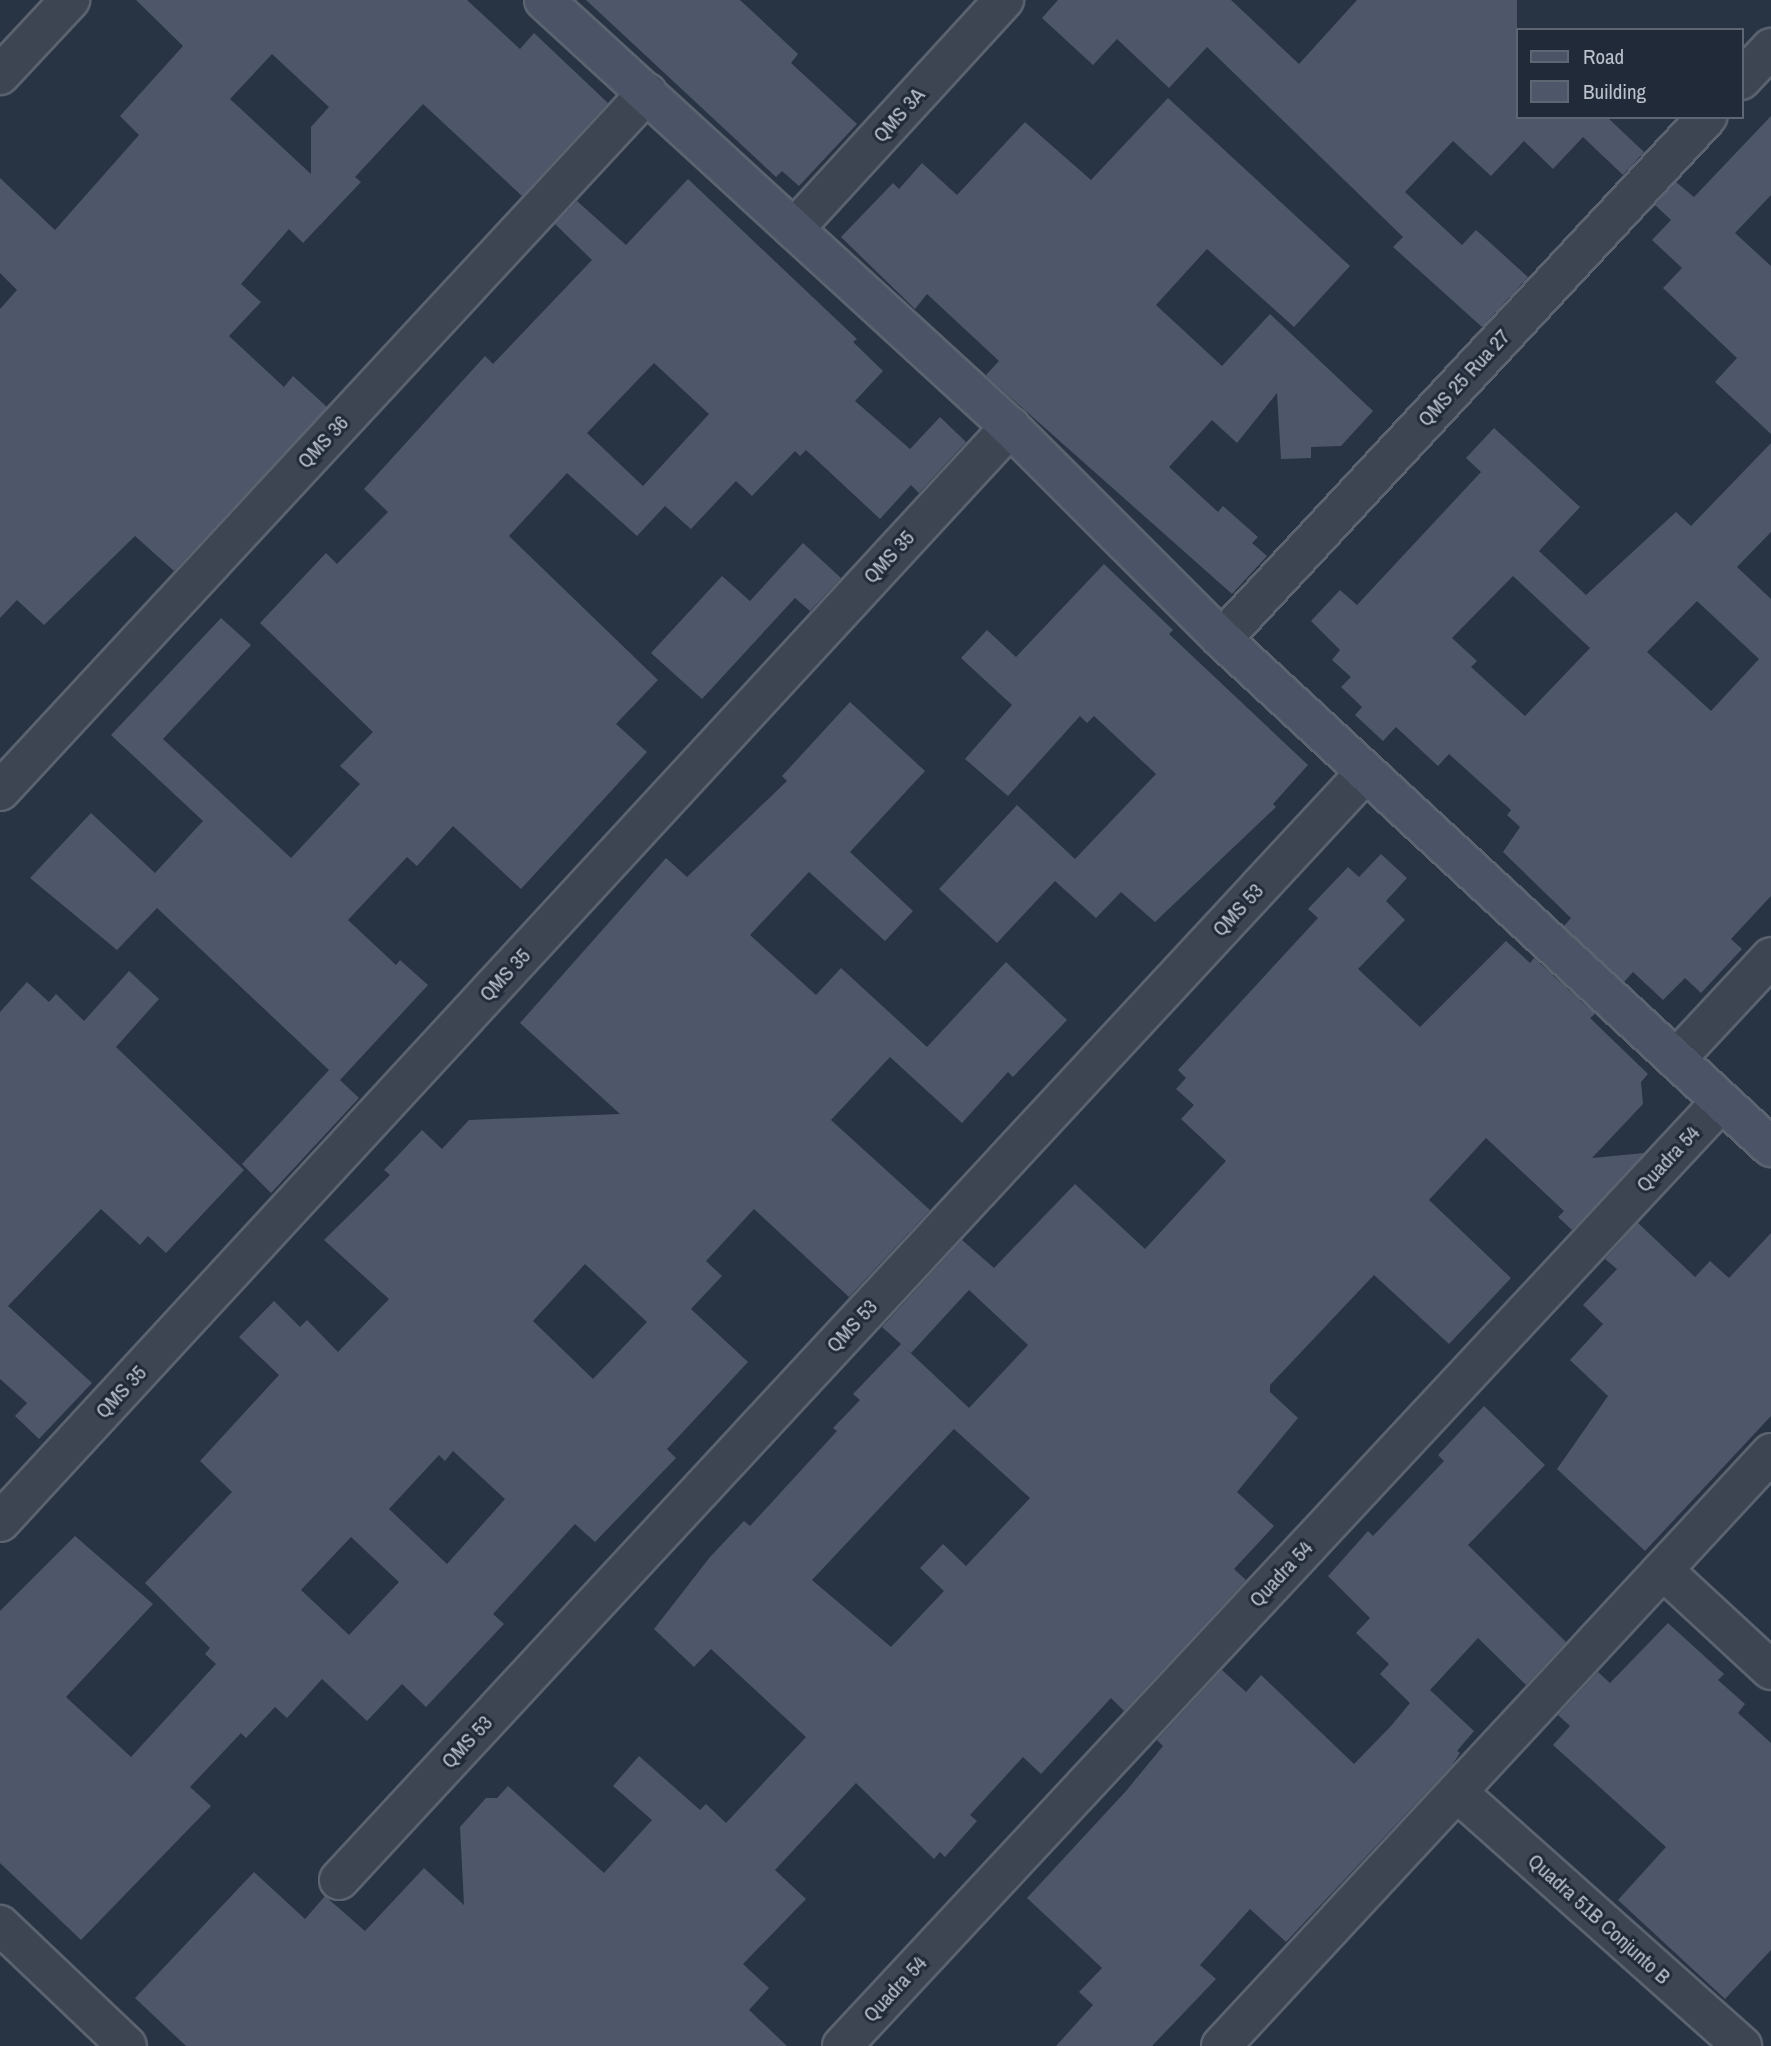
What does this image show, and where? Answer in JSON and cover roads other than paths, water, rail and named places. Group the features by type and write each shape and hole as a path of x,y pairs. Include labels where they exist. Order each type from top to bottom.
{"street":[{"path":"0,75 70,0"},
{"path":"544,0 1010,427 1222,639 1771,1147"},
{"name":"QMS 3A","path":"794,229 1004,0"},
{"path":"1743,78 1771,48"},
{"name":"QMS 36","path":"0,791 647,93"},
{"name":"QMS 25 Rua 27","path":"1222,639 1705,119"},
{"name":"QMS 35","path":"0,1522 1010,427"},
{"name":"QMS 53","path":"339,1880 1365,773"},
{"path":"1676,1059 1771,957"},
{"name":"Quadra 54","path":"842,2046 1721,1102"},
{"path":"1222,2046 1771,1453"},
{"path":"1663,1570 1771,1670"},
{"name":"Quadra 51B Conjunto B","path":"1457,1792 1742,2046"},
{"path":"0,1924 127,2046"}]}
